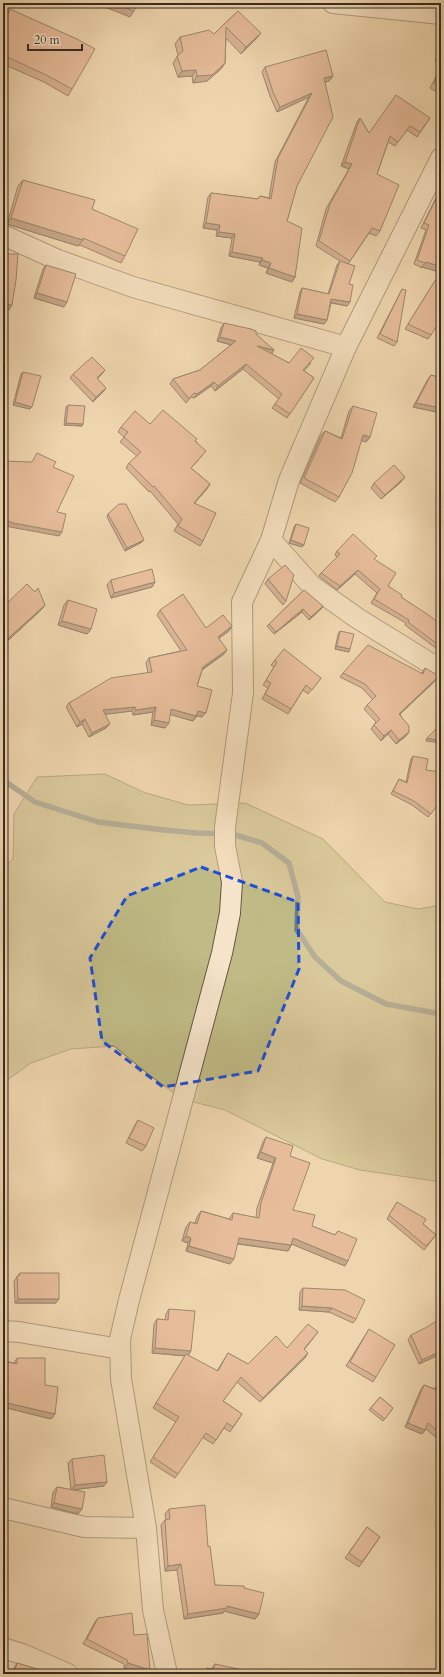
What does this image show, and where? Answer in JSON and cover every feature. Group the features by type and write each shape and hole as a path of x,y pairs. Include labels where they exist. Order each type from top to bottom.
{"street":[{"path":"333,3 441,14"},
{"path":"167,1674 153,1610 146,1528 121,1379 120,1339 128,1300 222,953 230,914 232,882 225,836 243,692 242,602 271,540 289,480 346,347 441,158"},
{"path":"3,235 58,260 133,287 346,347"},
{"path":"271,540 312,586 358,618 441,670"},
{"path":"3,1331 20,1332 120,1349"},
{"path":"3,1508 84,1527 146,1528"},
{"path":"3,1648 22,1654 68,1674"}],"highlighted area":[{"path":"201,867 298,902 299,969 258,1071 163,1087 102,1041 90,958 127,896"}],"shaded area":[{"path":"105,774 143,792 188,805 245,803 323,839 385,902 418,909 441,905 441,1182 360,1170 322,1159 225,1110 182,1099 114,1046 71,1049 31,1063 3,1083 3,868 13,859 14,814 37,777"}],"building":[{"path":"114,3 137,3 134,11"},
{"path":"10,9 77,39 95,49 72,89 3,55 3,25"},
{"path":"238,11 261,33 246,47 226,27 225,63 212,75 197,76 196,70 182,71 177,56 183,51 180,37 209,30 214,34"},
{"path":"326,50 333,76 324,78 333,117 297,186 287,221 302,228 295,277 269,268 271,263 262,260 263,258 232,252 235,234 219,232 220,225 206,223 211,193 258,199 260,196 271,199 278,158 312,93 280,107 273,92 265,67"},
{"path":"441,50 441,57 438,55"},
{"path":"441,69 441,88 434,83"},
{"path":"396,95 430,118 420,132 410,126 398,142 390,136 377,174 399,185 380,231 372,228 350,261 319,241 330,204 352,164 345,162 360,118 369,133"},
{"path":"23,180 95,200 92,209 138,229 125,256 83,238 83,240 11,218"},
{"path":"441,189 441,233 436,242 441,244 441,261 439,266 417,260 429,225 424,223"},
{"path":"3,254 18,254 12,305 3,304"},
{"path":"340,261 355,266 349,284 353,285 350,302 331,299 327,320 297,314 302,288 329,294"},
{"path":"46,265 76,274 67,302 37,293"},
{"path":"436,279 441,282 441,319 431,335 408,324"},
{"path":"402,289 406,290 397,342 380,334"},
{"path":"224,323 256,331 256,334 274,350 257,346 289,363 301,348 314,358 303,370 314,378 290,414 275,404 282,394 246,364 218,386 214,382 197,394 194,393 189,399 173,379 200,370 236,341 220,337"},
{"path":"92,357 105,370 97,378 106,388 96,397 73,374"},
{"path":"23,372 41,376 32,407 15,402"},
{"path":"431,375 441,378 441,408 416,403"},
{"path":"68,405 85,406 83,424 66,423"},
{"path":"353,406 377,413 370,437 363,435 352,473 339,497 304,478 325,431 342,439"},
{"path":"163,410 197,439 195,441 206,451 191,468 210,484 194,503 216,513 203,541 178,526 182,519 154,486 153,487 129,463 141,452 124,437 128,432 121,427 135,411 150,424"},
{"path":"37,453 56,462 53,467 74,476 57,512 66,514 62,532 13,523 3,519 3,461 32,462"},
{"path":"394,465 405,477 385,495 374,483"},
{"path":"119,504 126,504 144,540 127,548 108,514"},
{"path":"296,524 309,528 304,545 291,540"},
{"path":"353,534 377,556 374,559 396,573 388,586 441,625 441,647 408,622 409,620 374,599 380,589 358,570 340,586 321,573 340,554 337,551"},
{"path":"285,565 294,575 286,601 268,579"},
{"path":"152,569 155,582 114,593 111,580"},
{"path":"3,575 5,575 3,586"},
{"path":"27,584 35,592 38,588 45,605 3,643 3,607"},
{"path":"304,590 323,606 311,617 303,609 276,632 269,624"},
{"path":"183,594 206,628 223,615 232,626 218,637 227,650 203,667 197,686 212,690 206,713 198,711 196,716 171,709 169,723 154,720 156,707 136,710 135,707 103,710 110,724 92,733 85,719 80,722 69,703 111,678 152,672 149,658 187,650 160,610"},
{"path":"68,600 97,609 91,629 62,621"},
{"path":"340,631 354,634 350,649 337,646"},
{"path":"368,645 423,674 425,668 439,676 399,714 409,726 409,732 399,740 391,730 384,736 374,725 380,719 367,705 376,696 365,684 343,673"},
{"path":"284,649 321,678 312,690 306,685 291,709 265,694 271,683 266,680 277,662 275,660"},
{"path":"441,724 441,741 427,738"},
{"path":"413,756 428,759 426,770 441,772 441,800 431,814 414,801 393,791 399,779 407,783"},
{"path":"138,1120 154,1128 146,1146 129,1138"},
{"path":"266,1137 293,1146 290,1156 310,1163 293,1210 315,1215 312,1226 335,1235 338,1231 357,1239 348,1261 293,1238 291,1245 239,1238 234,1259 189,1246 191,1238 186,1236 190,1222 197,1224 201,1211 232,1220 233,1213 259,1218 261,1203 276,1158 261,1152"},
{"path":"397,1202 426,1219 423,1224 436,1235 426,1246 389,1215"},
{"path":"20,1273 59,1273 59,1299 18,1299 17,1276 19,1276"},
{"path":"303,1288 345,1290 365,1300 356,1319 332,1308 302,1306"},
{"path":"169,1309 195,1311 191,1351 155,1348 157,1319 168,1320"},
{"path":"441,1318 441,1351 422,1360 411,1335"},
{"path":"308,1324 318,1332 304,1349 308,1353 263,1398 241,1377 223,1401 242,1414 233,1427 227,1423 216,1440 206,1433 178,1474 153,1457 179,1417 156,1403 186,1354 218,1371 228,1353 248,1364 276,1336 287,1348"},
{"path":"369,1329 395,1345 376,1377 350,1362"},
{"path":"17,1358 45,1358 45,1385 58,1387 55,1414 3,1402 3,1361 17,1364"},
{"path":"441,1378 441,1434 428,1423 425,1430 408,1423 424,1385 437,1390"},
{"path":"380,1397 393,1408 385,1419 371,1408"},
{"path":"104,1455 107,1482 75,1485 72,1459"},
{"path":"57,1487 85,1492 82,1509 54,1503"},
{"path":"205,1505 208,1547 210,1546 215,1585 244,1586 244,1588 264,1593 259,1614 227,1606 227,1608 188,1614 181,1564 168,1566 165,1520 170,1519 169,1509"},
{"path":"367,1527 380,1537 362,1562 349,1553"},
{"path":"132,1613 134,1635 147,1634 150,1670 128,1663 127,1660 87,1639 98,1618"},
{"path":"17,1663 51,1673 51,1674 14,1674"},
{"path":"215,1664 243,1670 242,1674 206,1674 207,1668 213,1670"}],"waterway":[{"path":"3,782 6,782 35,802 98,822 197,833 232,834 262,843 289,863 298,897 297,930 315,957 341,981 386,1004 441,1014"}]}
